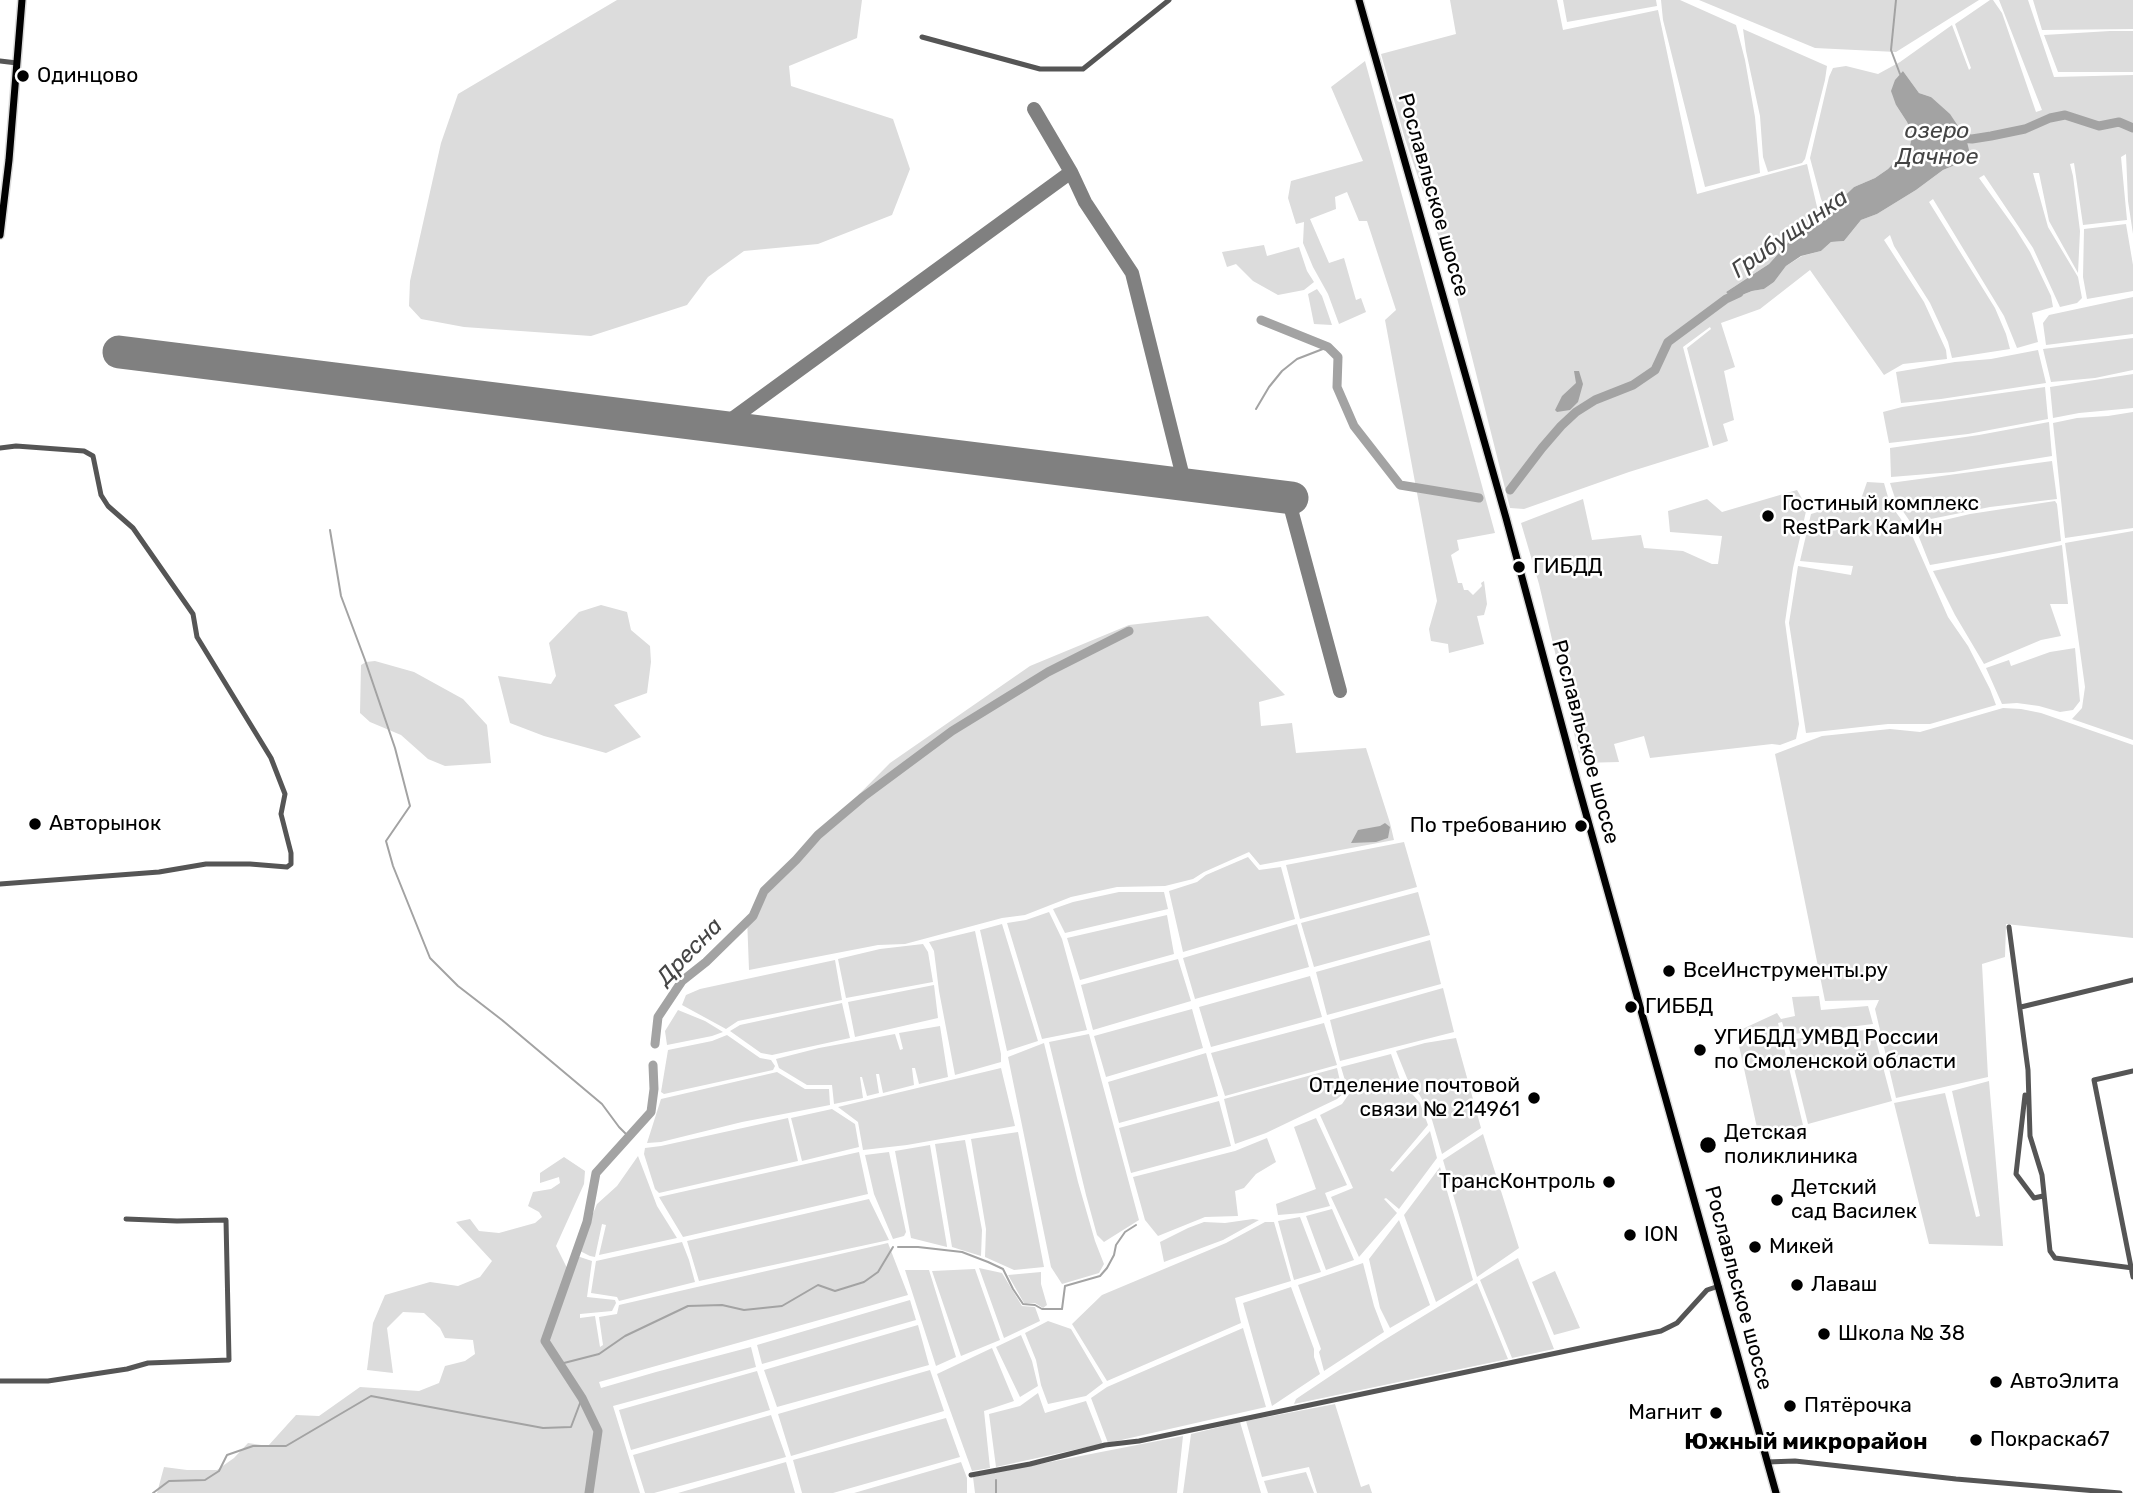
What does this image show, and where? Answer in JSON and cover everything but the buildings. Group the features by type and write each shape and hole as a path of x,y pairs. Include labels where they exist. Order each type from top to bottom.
{"main road":[{"path":"0,236 22,0"},
{"name":"Рославльское шоссе","path":"1359,0 1503,506 1576,778 1776,1493"}],"street":[{"path":"922,37 1040,69 1083,69 1169,0"},
{"path":"0,61 17,63"},
{"path":"0,448 16,446 84,451 93,456 101,495 108,506 133,528 193,614 197,637 271,758 285,794 281,814 291,853 291,864 287,867 206,864 159,872 0,884"},
{"path":"2010,927 2028,1070 2016,1174 2034,1198 2043,1196"},
{"path":"2021,1007 2133,980"},
{"path":"2133,1071 2094,1080 2133,1277"},
{"path":"2027,1079 2031,1136 2042,1175 2050,1251 2055,1258 2132,1268"},
{"path":"0,1381 48,1381 127,1369 148,1363 229,1360 226,1220 127,1219"},
{"path":"971,1475 1661,1331 1676,1323 1707,1290 1719,1286"},
{"path":"1767,1462 1795,1461 1945,1478 2120,1493"}],"shaded area":[{"path":"617,0 862,0 857,38 789,66 791,86 893,119 910,169 892,215 818,244 744,251 708,277 687,305 591,336 464,327 421,319 409,306 410,281 441,143 458,94"},
{"path":"1450,0 1557,0 1563,30 1658,10 1697,194 1807,164 1821,224 1795,235 1769,264 1726,292 1732,299 1764,289 1774,282 1786,266 1802,256 1821,251 1831,242 1844,241 1861,220 1877,214 1943,170 1960,163 1931,97 1919,93 1903,71 1896,105 1912,135 1910,146 1888,169 1854,187 1837,203 1825,207 1810,158 1833,68 1846,66 1878,74 1900,62 1952,25 1969,70 1971,68 1955,24 1990,0 1993,0 2002,13 2036,112 2042,110 1999,0 2028,0 2054,77 2133,75 2133,234 2128,201 2126,154 2121,157 2127,220 2083,225 2074,163 2070,164 2080,231 2078,273 2049,221 2039,173 2033,173 2048,227 2078,277 2082,298 2077,303 2060,307 2033,248 1984,175 1979,178 2030,252 2051,296 2053,307 2032,313 2038,342 2017,348 2004,316 1933,199 1929,202 1995,308 2010,349 1952,358 1948,342 1930,303 1894,246 1890,235 1884,240 1924,302 1946,350 1947,359 1903,364 1884,375 1810,270 1760,309 1721,323 1735,367 1724,371 1734,420 1723,424 1728,441 1713,446 1687,348 1711,329 1710,327 1683,347 1709,447 1524,509 1510,508 1454,286 1405,139 1381,54 1456,34"},
{"path":"1563,0 1656,0 1657,6 1567,22"},
{"path":"1661,0 1680,0 1736,25 1755,117 1760,173 1705,187 1663,20"},
{"path":"1699,0 1979,0 1896,52 1815,48"},
{"path":"2033,0 2133,0 2133,29 2042,30"},
{"path":"1743,29 1827,66 1802,163 1768,172 1763,157 1760,116"},
{"path":"2133,31 2133,72 2058,72 2044,35"},
{"path":"1365,61 1495,533 1457,540 1459,550 1451,555 1458,583 1462,583 1464,590 1473,595 1484,581 1487,604 1484,615 1477,616 1484,644 1449,653 1448,644 1431,641 1429,629 1437,601 1385,320 1396,310 1367,221 1359,221 1347,192 1335,197 1336,209 1310,219 1329,263 1344,258 1356,300 1361,298 1366,312 1339,324 1328,294 1303,243 1304,222 1296,224 1288,198 1291,181 1363,161 1331,87"},
{"path":"2126,224 2133,265 2133,291 2087,299 2083,277 2084,229"},
{"path":"1264,245 1267,256 1299,247 1307,271 1314,282 1304,290 1278,295 1253,281 1236,264 1227,267 1222,252"},
{"path":"1317,289 1332,325 1314,324 1308,294"},
{"path":"2133,297 2133,334 2046,345 2043,323 2049,315"},
{"path":"2133,338 2133,370 2095,378 2051,382 2043,349"},
{"path":"2038,350 2046,383 1901,403 1896,372"},
{"path":"2133,374 2133,408 2053,418 2050,387"},
{"path":"2045,387 2048,419 1968,434 1889,443 1883,412"},
{"path":"2133,412 2133,528 2065,538 2053,423"},
{"path":"2049,422 2052,456 1953,472 1891,477 1890,448"},
{"path":"2052,461 2057,499 1990,507 1911,523 1896,501 1890,483"},
{"path":"1867,482 1884,483 1890,504 1911,533 1948,617 1968,646 1996,705 1930,724 1888,724 1806,733 1789,623 1798,566 1851,575 1853,566 1800,561 1811,514 1831,508 1859,505"},
{"path":"1797,490 1807,507 1793,568 1785,622 1799,724 1796,739 1780,745 1650,758 1644,736 1614,744 1619,762 1581,763 1539,584 1521,523 1583,499 1592,540 1641,535 1644,548 1683,551 1718,564 1722,536 1670,532 1668,511 1707,499 1722,512"},
{"path":"2055,501 2061,541 1999,553 1930,565 1915,527 1970,514"},
{"path":"2133,531 2133,740 2072,719 2082,708 2085,687 2065,543"},
{"path":"2062,545 2068,604 2050,604 2061,636 2041,640 1984,664 1933,571"},
{"path":"601,605 627,612 631,630 650,646 647,693 614,705 641,737 606,753 544,736 510,723 498,676 551,684 556,676 549,643 579,612"},
{"path":"1208,616 1285,695 1259,702 1261,726 1292,723 1296,753 1366,748 1394,840 1260,865 1249,852 1193,879 1165,886 1117,887 1071,897 1025,915 1002,918 905,944 878,945 749,970 747,917 791,863 890,763 1030,666 1129,625"},
{"path":"2075,648 2080,701 2073,710 2060,712 2039,706 2002,704 1986,668 2009,660 2011,666 2050,652"},
{"path":"375,661 414,672 463,699 487,725 491,763 445,766 428,759 401,735 370,722 360,713 361,665"},
{"path":"2003,708 2041,713 2133,745 2133,938 2006,924 2005,957 1982,964 1988,1077 1896,1098 1875,1009 1879,1000 1825,1001 1775,754 1822,736 1890,729 1920,732"},
{"path":"1404,842 1417,887 1300,919 1286,865"},
{"path":"1248,857 1259,870 1281,867 1295,919 1183,952 1169,891 1197,882 1206,875"},
{"path":"1119,892 1164,892 1168,909 1065,933 1053,909 1073,902"},
{"path":"1418,892 1430,935 1314,967 1301,923"},
{"path":"1049,912 1062,939 1087,1030 1042,1039 1007,923"},
{"path":"1167,915 1174,954 1080,980 1067,938"},
{"path":"1002,924 1038,1041 1007,1051 980,930"},
{"path":"1297,924 1309,967 1195,999 1183,958"},
{"path":"975,931 1001,1062 955,1075 934,951 929,942"},
{"path":"1430,940 1441,984 1327,1015 1316,972"},
{"path":"923,944 928,952 933,982 846,998 838,959 880,949"},
{"path":"1178,959 1191,1001 1093,1030 1081,985"},
{"path":"835,960 842,1000 738,1021 726,1029 682,1005 686,995 700,989"},
{"path":"1310,976 1322,1017 1211,1047 1199,1007"},
{"path":"934,985 938,1018 855,1037 848,1002"},
{"path":"1443,988 1454,1032 1340,1061 1330,1020"},
{"path":"1819,996 1821,1010 1868,1006 1873,1024 1786,1035 1782,1022 1778,1023 1803,1125 1759,1137 1736,1032 1777,1013 1781,1019 1795,1016 1792,997"},
{"path":"842,1003 850,1038 772,1055 761,1053 730,1031 740,1025"},
{"path":"1192,1009 1203,1048 1106,1077 1094,1036"},
{"path":"678,1010 723,1032 667,1045 665,1031"},
{"path":"1324,1023 1337,1065 1225,1096 1211,1053"},
{"path":"940,1026 948,1077 919,1084 915,1068 912,1068 914,1085 883,1093 879,1074 876,1074 879,1093 867,1096 860,1077 863,1098 834,1104 832,1085 807,1085 779,1068 776,1059 895,1034 900,1050 903,1049 899,1033"},
{"path":"1873,1029 1892,1101 1808,1124 1787,1040"},
{"path":"1089,1034 1139,1220 1104,1242 1097,1235 1086,1195 1049,1042"},
{"path":"727,1035 760,1058 771,1060 775,1066 773,1070 664,1094 661,1092 668,1050 712,1041"},
{"path":"1456,1038 1481,1128 1442,1154 1430,1113 1409,1083 1396,1051"},
{"path":"1044,1043 1078,1182 1104,1264 1099,1273 1062,1284 1051,1267 1008,1057"},
{"path":"1206,1053 1218,1096 1119,1123 1108,1082"},
{"path":"1391,1054 1400,1080 1420,1103 1428,1125 1390,1170 1393,1172 1430,1131 1437,1158 1399,1209 1384,1199 1397,1213 1359,1257 1331,1197 1353,1188 1320,1115 1342,1104 1349,1094 1341,1067"},
{"path":"1001,1068 1015,1126 863,1150 858,1122 838,1107"},
{"path":"1337,1068 1343,1094 1337,1099 1266,1133 1235,1144 1224,1099"},
{"path":"777,1072 805,1089 829,1089 830,1105 647,1143 661,1099"},
{"path":"1989,1081 2003,1246 1929,1244 1894,1103 1945,1093 1976,1217 1980,1216 1952,1091"},
{"path":"1219,1101 1231,1146 1131,1173 1119,1128"},
{"path":"832,1109 855,1124 859,1147 802,1161 791,1118"},
{"path":"788,1118 798,1161 659,1193 655,1189 644,1154 645,1148"},
{"path":"1316,1118 1347,1185 1325,1193 1330,1206 1302,1213 1278,1215 1276,1204 1316,1189 1294,1127"},
{"path":"1018,1132 1044,1267 1014,1270 985,1257 986,1229 971,1139"},
{"path":"1483,1134 1519,1248 1477,1277 1443,1160"},
{"path":"1267,1138 1276,1162 1256,1174 1244,1188 1235,1191 1238,1216 1205,1217 1158,1236 1145,1220 1133,1177 1235,1151"},
{"path":"965,1140 982,1230 981,1256 952,1247 935,1144"},
{"path":"930,1145 947,1247 911,1238 895,1151"},
{"path":"859,1152 868,1194 683,1237 659,1197"},
{"path":"889,1152 906,1232 904,1236 893,1239 874,1194 865,1155"},
{"path":"638,1156 657,1206 677,1238 599,1255 606,1225 602,1224 595,1257 578,1250 597,1204 617,1186"},
{"path":"564,1157 585,1171 584,1184 556,1246 570,1274 577,1256 592,1261 587,1297 615,1300 612,1311 580,1314 580,1318 595,1316 600,1347 603,1345 599,1317 617,1314 619,1305 888,1243 908,1295 599,1382 601,1388 751,1347 756,1367 613,1406 640,1493 157,1493 164,1467 217,1470 234,1458 248,1443 268,1446 296,1415 319,1416 360,1387 419,1391 439,1383 445,1366 465,1361 475,1354 473,1340 445,1338 440,1328 424,1313 403,1312 387,1328 393,1373 367,1370 373,1323 385,1295 430,1282 458,1286 480,1277 492,1261 456,1222 470,1219 479,1231 499,1233 535,1223 542,1217 528,1206 533,1192 551,1189 560,1183 559,1177 540,1183 540,1173"},
{"path":"1440,1167 1473,1280 1436,1302 1404,1215"},
{"path":"869,1199 889,1240 699,1281 687,1241"},
{"path":"1332,1209 1354,1260 1326,1270 1306,1216"},
{"path":"1300,1217 1321,1272 1294,1280 1278,1221"},
{"path":"1259,1220 1223,1240 1164,1262 1160,1242 1188,1228 1204,1222 1225,1223"},
{"path":"1399,1220 1430,1305 1390,1328 1380,1308 1369,1259"},
{"path":"1265,1222 1274,1222 1291,1281 1235,1298 1241,1323 1107,1381 1072,1324 1102,1295 1226,1243"},
{"path":"682,1242 695,1282 619,1301 617,1297 591,1293 596,1261"},
{"path":"1518,1258 1554,1349 1512,1358 1480,1280"},
{"path":"1363,1263 1384,1332 1324,1371 1319,1352 1321,1349 1298,1285"},
{"path":"979,1268 1002,1273 1022,1306 1035,1307 1040,1321 1004,1338"},
{"path":"975,1269 1000,1340 961,1356 932,1271"},
{"path":"905,1270 929,1270 956,1357 936,1366"},
{"path":"1555,1271 1580,1328 1554,1335 1532,1282"},
{"path":"1041,1272 1041,1284 1047,1305 1043,1308 1035,1303 1024,1303 1008,1275"},
{"path":"1477,1283 1508,1359 1294,1404 1296,1399 1381,1342"},
{"path":"1291,1287 1314,1349 1320,1374 1272,1406 1243,1303"},
{"path":"910,1300 916,1320 762,1364 757,1345"},
{"path":"1048,1321 1071,1329 1103,1383 1086,1396 1048,1404 1036,1360 1025,1333"},
{"path":"918,1325 929,1365 777,1407 764,1370"},
{"path":"1243,1328 1266,1407 1108,1443 1091,1398 1107,1387"},
{"path":"1021,1335 1032,1361 1038,1386 1020,1397 996,1347"},
{"path":"992,1348 1014,1401 984,1411 990,1468 972,1471 937,1374"},
{"path":"930,1370 944,1411 791,1456 778,1414"},
{"path":"757,1371 770,1410 631,1450 619,1410"},
{"path":"1038,1393 1045,1413 1086,1401 1101,1444 996,1467 989,1414 1020,1406"},
{"path":"1335,1404 1361,1487 1369,1484 1372,1493 1317,1493 1309,1467 1262,1477 1246,1421"},
{"path":"771,1415 786,1457 654,1493 645,1493 633,1455"},
{"path":"946,1418 960,1457 833,1493 802,1493 793,1460"},
{"path":"1240,1422 1261,1493 1183,1493 1191,1434"},
{"path":"1183,1436 1177,1493 975,1493 973,1477"},
{"path":"786,1462 795,1493 678,1493"},
{"path":"961,1462 967,1478 967,1493 854,1493"},
{"path":"1306,1472 1314,1493 1268,1493 1264,1481"}],"water":[{"name":"озеро Дачное","path":"1903,71 1919,93 1931,97 1950,114 1966,138 1970,154 1960,163 1943,170 1877,214 1861,220 1844,241 1831,242 1821,251 1801,256 1786,266 1774,282 1764,289 1732,299 1726,292 1769,264 1795,235 1821,224 1854,187 1888,169 1910,146 1912,134 1891,91 1895,80"},
{"path":"1574,371 1579,371 1583,384 1578,402 1570,410 1557,412 1555,410 1562,396 1576,383"},
{"path":"1385,823 1390,827 1388,838 1376,842 1351,843 1358,830"}],"waterway":[{"path":"1896,0 1891,50 1900,74"},
{"name":"Грибущинка","path":"1955,138 1972,139 2025,129 2050,118 2065,115 2099,126 2119,122 2133,128"},
{"name":"Грибущинка","path":"1510,490 1542,448 1576,412 1595,400 1633,385 1655,370 1668,342 1726,299 1739,293"},
{"name":"Грибущинка","path":"1261,320 1328,347 1338,357 1337,387 1354,426 1400,485 1479,498"},
{"path":"1256,409 1282,371 1297,359 1328,347"},
{"path":"330,530 341,596 395,748 410,806 386,841 393,866 430,958 458,986 602,1104 628,1136"},
{"name":"Дресна","path":"655,1044 658,1017 682,981 706,962 753,916 764,891 818,835 863,797 952,731 1048,672 1129,631"},
{"name":"Дресна","path":"589,1493 598,1431 582,1398 545,1341 587,1222 596,1173 651,1112 653,1065"},
{"path":"898,1247 962,1252 1003,1269 1023,1304 1042,1309 1062,1309 1065,1286 1100,1276 1107,1268 1116,1245 1125,1232 1136,1225"},
{"path":"560,1364 599,1354 625,1336 688,1306 722,1305 744,1310 782,1306 818,1285 835,1291 864,1282 878,1272 893,1247"},
{"path":"153,1493 169,1481 205,1480 219,1471 227,1455 253,1446 286,1446 371,1396 543,1428 571,1427 582,1398"},
{"path":"996,1480 996,1493"}],"taxiway":[{"path":"1034,109 1071,172 1085,202 1132,273 1185,485"},
{"path":"721,427 1071,172"},
{"path":"1288,498 1340,691"}],"runway":[{"path":"119,352 1292,498"}],"place":[{"name":"Одинцово","path":"23,76"},
{"name":"Гостиный комплекс RestPark КамИн","path":"1768,516"},
{"name":"ГИБДД","path":"1519,567"},
{"name":"Авторынок","path":"35,824"},
{"name":"По требованию","path":"1581,826"},
{"name":"ВсеИнструменты.ру","path":"1669,971"},
{"name":"ГИББД","path":"1631,1007"},
{"name":"УГИБДД УМВД России по Смоленской области","path":"1700,1050"},
{"name":"Отделение почтовой связи № 214961","path":"1534,1098"},
{"name":"Детская поликлиника","path":"1708,1145"},
{"name":"ТрансКонтроль","path":"1609,1182"},
{"name":"Детский сад Василек","path":"1777,1200"},
{"name":"ION","path":"1630,1235"},
{"name":"Микей","path":"1755,1247"},
{"name":"Лаваш","path":"1797,1285"},
{"name":"Школа № 38","path":"1824,1334"},
{"name":"АвтоЭлита","path":"1996,1382"},
{"name":"Пятёрочка","path":"1790,1406"},
{"name":"Магнит","path":"1716,1413"},
{"name":"Покраска67","path":"1976,1440"}],"district":[{"name":"Южный микрорайон","path":"1806,1442"}]}
